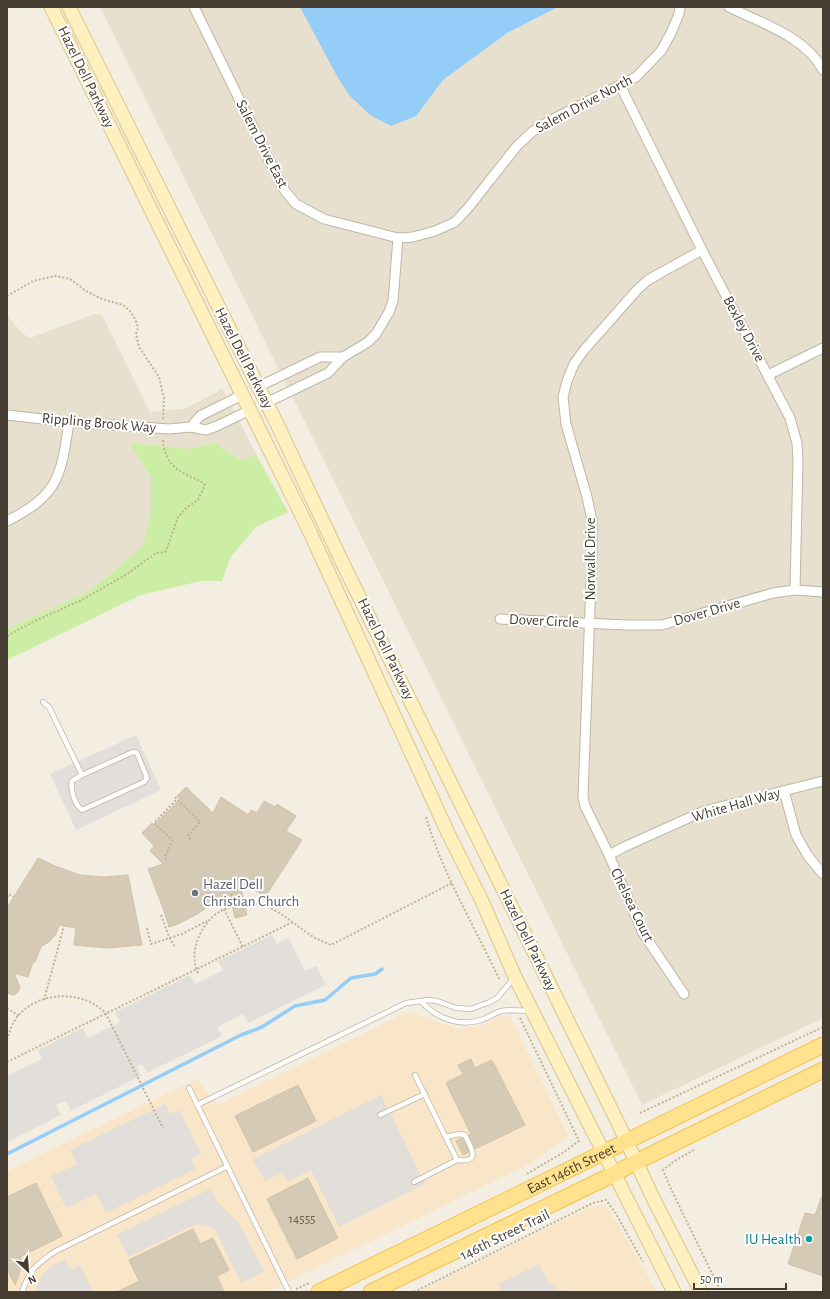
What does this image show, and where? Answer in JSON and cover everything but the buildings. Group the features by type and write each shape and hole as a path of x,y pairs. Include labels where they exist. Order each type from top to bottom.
{"main road":[{"name":"Hazel Dell Parkway","path":"51,7 250,391 345,568 701,1292"},
{"name":"Hazel Dell Parkway","path":"69,7 198,267 250,391 258,406 309,530 532,1011 674,1292"},
{"name":"East 146th Street","path":"319,1292 823,1045"},
{"name":"East 146th Street","path":"371,1292 614,1174 823,1070"}],"street":[{"name":"Salem Drive East","path":"194,7 277,176 285,191 296,204 324,219 398,238"},
{"name":"Salem Drive North","path":"398,238 413,237 435,231 455,222 468,208 517,146 533,131 557,117 636,77 661,51 671,34 679,14 680,7"},
{"path":"729,7 790,36 813,54 823,70"},
{"name":"Bexley Drive","path":"620,85 702,250 790,418 797,443 798,460 795,590"},
{"name":"Rippling Brook Way","path":"7,415 69,422 163,429 191,427 206,430 217,426 328,373 343,357 368,342 376,334 389,312 393,301 398,238"},
{"name":"Norwalk Drive","path":"608,855 585,806 583,797 592,520 566,424 563,398 567,381 574,364 584,350 638,290 648,280 702,250"},
{"path":"768,375 823,348"},
{"path":"191,427 200,416 320,357 343,357"},
{"path":"7,521 32,507 45,496 56,481 61,470 69,422"},
{"name":"Dover Drive","path":"589,624 662,625 773,593 795,590 823,592"},
{"name":"Dover Circle","path":"500,618 589,624"},
{"name":"White Hall Way","path":"608,855 704,811 823,781"},
{"path":"784,791 796,835 808,856 823,874"},
{"name":"Chelsea Court","path":"608,855 643,933 684,994"}],"lane":[{"path":"43,702 49,707 82,775"},
{"path":"133,752 137,753 147,778 144,782 82,810 78,807 71,786 72,781 82,775 133,752"},
{"path":"197,1105 406,1003 429,1000 437,1001 456,1008 471,1009 484,1005 496,998 516,977"},
{"path":"422,1002 434,1013 457,1022 476,1021 502,1011 532,1011"},
{"path":"415,1075 457,1160"},
{"path":"189,1088 226,1167 289,1292"},
{"path":"380,1115 425,1094"},
{"path":"414,1182 457,1160 462,1161 471,1158 473,1152 465,1135 459,1134 446,1137"},
{"path":"22,1292 27,1277 35,1266 54,1252 226,1167"}],"path":[{"path":"7,296 33,281 55,276 70,279 86,291 102,299 123,305 130,311 138,327 136,334 139,347 159,377 163,390 163,429 164,445 167,457 175,469 201,481 205,485 198,500 186,508 178,517 165,552 156,553 127,574 82,600 37,620 7,636"},
{"path":"175,797 200,822 188,836 192,841"},
{"path":"166,860 165,857 172,840 154,823 177,800"},
{"path":"198,973 194,951 198,936 208,921 224,909 248,903 260,905 278,912 317,939 331,945 452,883"},
{"path":"456,893 500,980"},
{"path":"7,897 9,894 14,897"},
{"path":"231,894 240,905"},
{"path":"224,909 243,947"},
{"path":"161,915 170,939 175,947"},
{"path":"147,928 151,944 170,939 208,921"},
{"path":"7,1062 293,922"},
{"path":"44,1000 64,926"},
{"path":"7,1040 9,1032 19,1016 29,1007 44,1000 57,996 69,996 83,999 94,1004 106,1014 163,1128"},
{"path":"7,1008 19,1016"},
{"path":"518,1015 579,1141"},
{"path":"640,1113 823,1027"},
{"path":"663,1170 721,1292"},
{"name":"146th Street Trail","path":"414,1292 594,1203 606,1200 615,1212 646,1266"}],"shaded area":[{"path":"100,7 823,7 823,1018 642,1105"},
{"path":"94,314 102,315 150,412 184,409 222,388 256,454 241,460 215,443 188,449 129,443 151,478 151,510 145,544 89,591 7,629 7,315 22,333 30,338"},
{"path":"136,735 161,790 76,830 50,774"},
{"path":"272,935 277,944 289,938 305,971 316,966 326,985 248,1023 243,1014 217,1027 222,1036 147,1073 142,1064 137,1066 141,1076 71,1111 66,1101 56,1105 61,1115 7,1142 7,1076 42,1059 38,1050 82,1028 88,1038 120,1022 115,1012 190,975 195,984 223,970 218,961"},
{"path":"409,1011 436,1022 460,1029 483,1025 501,1016 510,1016 568,1136 533,1162 267,1292 7,1292 7,1171 197,1079 218,1105"},
{"path":"381,1095 425,1184 339,1227 311,1170 287,1182 282,1173 265,1181 253,1159"},
{"path":"165,1104 170,1114 180,1110 201,1154 191,1159 196,1169 106,1213 96,1194 66,1208 51,1176 77,1164 70,1150"},
{"path":"210,1189 217,1202 239,1223 264,1271 241,1283 217,1233 209,1226 200,1224 190,1227 128,1257 117,1235"},
{"path":"599,1205 608,1208 657,1292 416,1292 591,1207"},
{"path":"65,1259 70,1270 80,1265 93,1292 35,1292 43,1274 53,1265"},
{"path":"539,1264 548,1281 557,1289 569,1292 502,1292 499,1284"}],"green space":[{"path":"129,443 188,449 215,443 241,460 256,454 288,512 256,527 230,558 222,581 201,581 141,595 7,660 7,629 89,591 117,569 144,544 151,510 151,478"}],"water":[{"path":"300,7 558,7 507,33 443,80 416,116 391,126 370,115 349,95 337,76"}],"waterway":[{"path":"7,1154 241,1035 262,1027 295,1006 325,1000 351,978 375,974 382,969"}],"place":[{"name":"Hazel Dell Christian Church","path":"195,893"},
{"name":"IU Health","path":"809,1239"}]}
